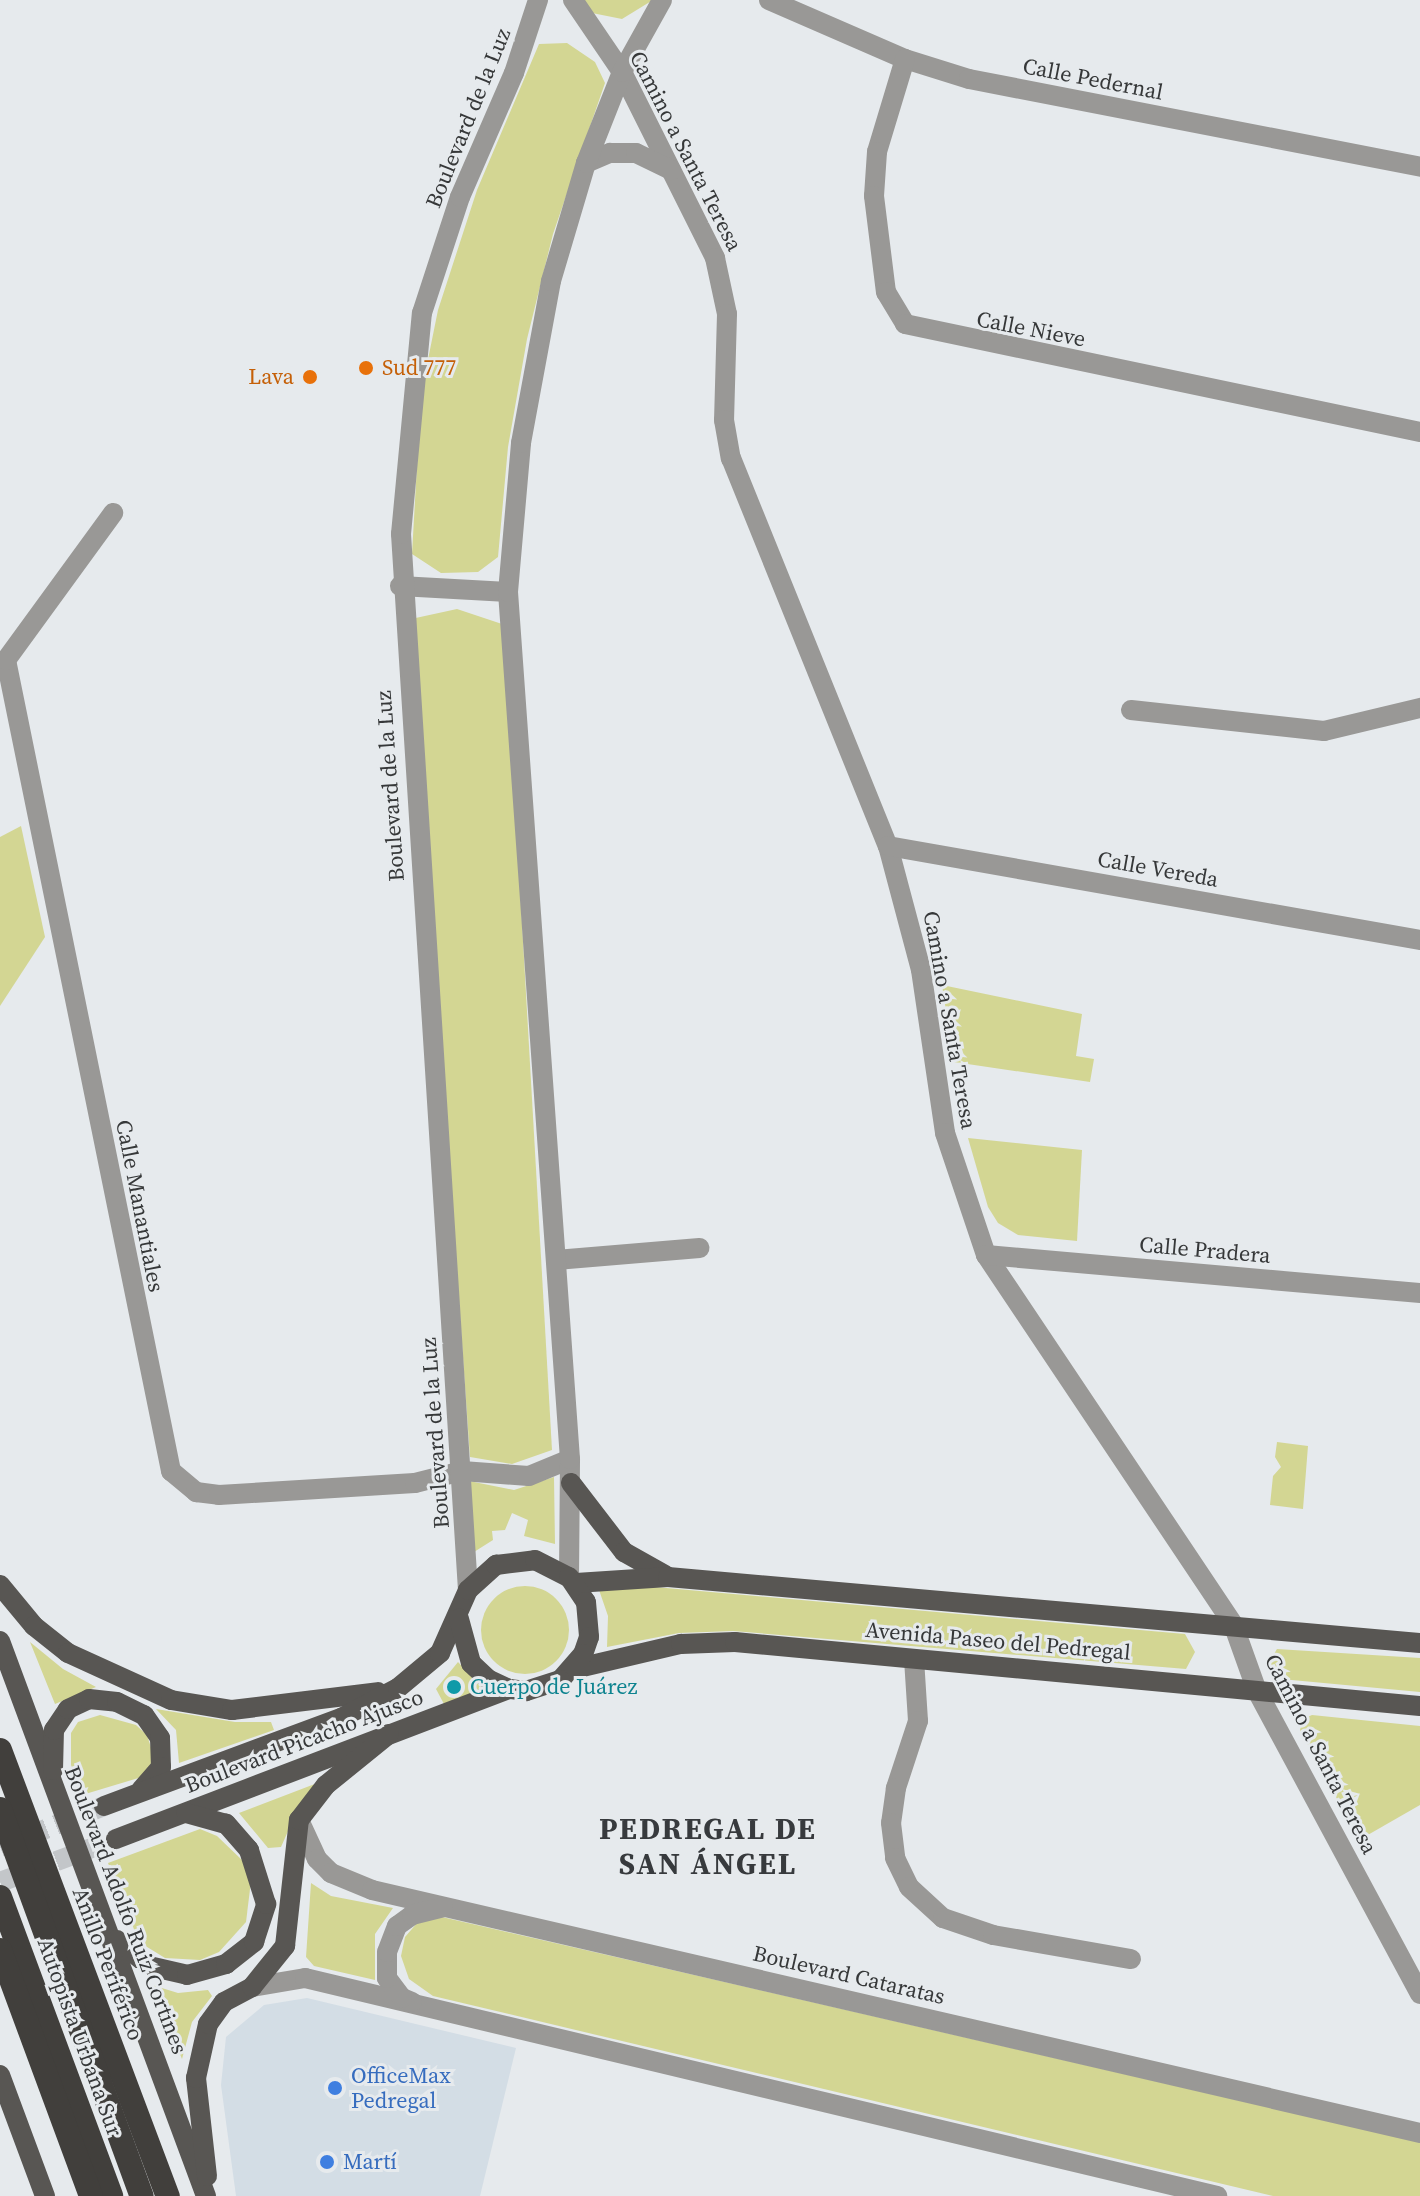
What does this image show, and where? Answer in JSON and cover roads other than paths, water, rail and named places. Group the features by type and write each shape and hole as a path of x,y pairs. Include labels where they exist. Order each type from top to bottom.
{"highway":[{"name":"Anillo Periférico","path":"0,1750 168,2196"},
{"name":"Autopista Urbana Sur","path":"0,1809 142,2196"},
{"name":"Autopista Urbana Sur","path":"0,1897 111,2196"},
{"path":"0,1950 91,2196"},
{"path":"44,2065 78,2196"}],"main road":[{"path":"571,1483 624,1552 668,1577"},
{"path":"515,1559 553,1566 572,1580 590,1619 583,1654 574,1669 544,1688 509,1689 471,1663 459,1619 468,1590 496,1565 515,1559"},
{"name":"Avenida Paseo del Pedregal","path":"572,1580 668,1577 1233,1624 1420,1643"},
{"path":"0,1585 34,1626 68,1653 171,1700 232,1710 398,1688"},
{"name":"Boulevard Picacho Ajusco","path":"104,1806 341,1718 398,1688 440,1653 459,1619"},
{"name":"Boulevard Adolfo Ruiz Cortines","path":"0,1641 114,1937 208,2196"},
{"name":"Avenida Paseo del Pedregal","path":"574,1669 708,1641 1420,1706"},
{"name":"Boulevard Picacho Ajusco","path":"116,1839 509,1689"},
{"path":"58,1797 52,1764 54,1730 68,1709 89,1699 131,1707 154,1724 161,1767 139,1793"},
{"path":"208,2196 198,2107 201,2048 215,2012 252,1987 279,1956 289,1934 299,1820 326,1785 389,1734"},
{"path":"114,1937 149,1966 187,1975 226,1964 254,1942 266,1904 249,1850 213,1817 182,1813"},
{"path":"0,2075 45,2196"}],"street":[{"name":"Boulevard de la Luz","path":"468,1590 400,586 407,429 422,313 460,197 514,73 538,0"},
{"name":"Camino a Santa Teresa","path":"573,0 622,72 715,258 725,296 724,420 731,458 888,846 918,956 945,1133 986,1255 1233,1624 1257,1691 1420,1994"},
{"path":"572,1580 570,1459 508,592 529,385 551,281 586,163 622,72 662,0"},
{"name":"Calle Pedernal","path":"769,0 905,59 983,82 1420,167"},
{"name":"Calle Nieve","path":"905,59 877,152 874,196 886,292 905,324 1420,432"},
{"path":"586,163 610,153 636,153 674,173"},
{"path":"3,661 113,513"},
{"path":"400,586 508,592"},
{"name":"Calle Manantiales","path":"3,661 171,1471 196,1492 219,1495 415,1483 462,1471 529,1476 570,1459"},
{"path":"1131,710 1324,731 1420,708"},
{"name":"Calle Vereda","path":"888,846 1420,940"},
{"path":"556,1260 700,1248"},
{"name":"Calle Pradera","path":"986,1255 1420,1293"},
{"path":"914,1659 918,1721 896,1788 891,1823 895,1858 909,1887 943,1918 993,1935 1131,1959"},
{"name":"Boulevard Cataratas","path":"299,1820 317,1859 345,1882 1420,2133"},
{"path":"424,2006 402,1998 387,1978 387,1952 397,1926 412,1915 447,1906"},
{"path":"252,1987 305,1978 1217,2196"}],"tunnel":[{"path":"0,1847 104,1806"},
{"path":"0,1882 116,1839"}],"place":[{"name":"Sud 777","path":"366,368"},
{"name":"Lava","path":"310,377"},
{"name":"Cuerpo de Juárez","path":"454,1687"},
{"name":"OfficeMax Pedregal","path":"335,2088"},
{"name":"Martí","path":"327,2162"}],"district":[{"name":"PEDREGAL DE SAN ÁNGEL","path":"708,1846"}]}
